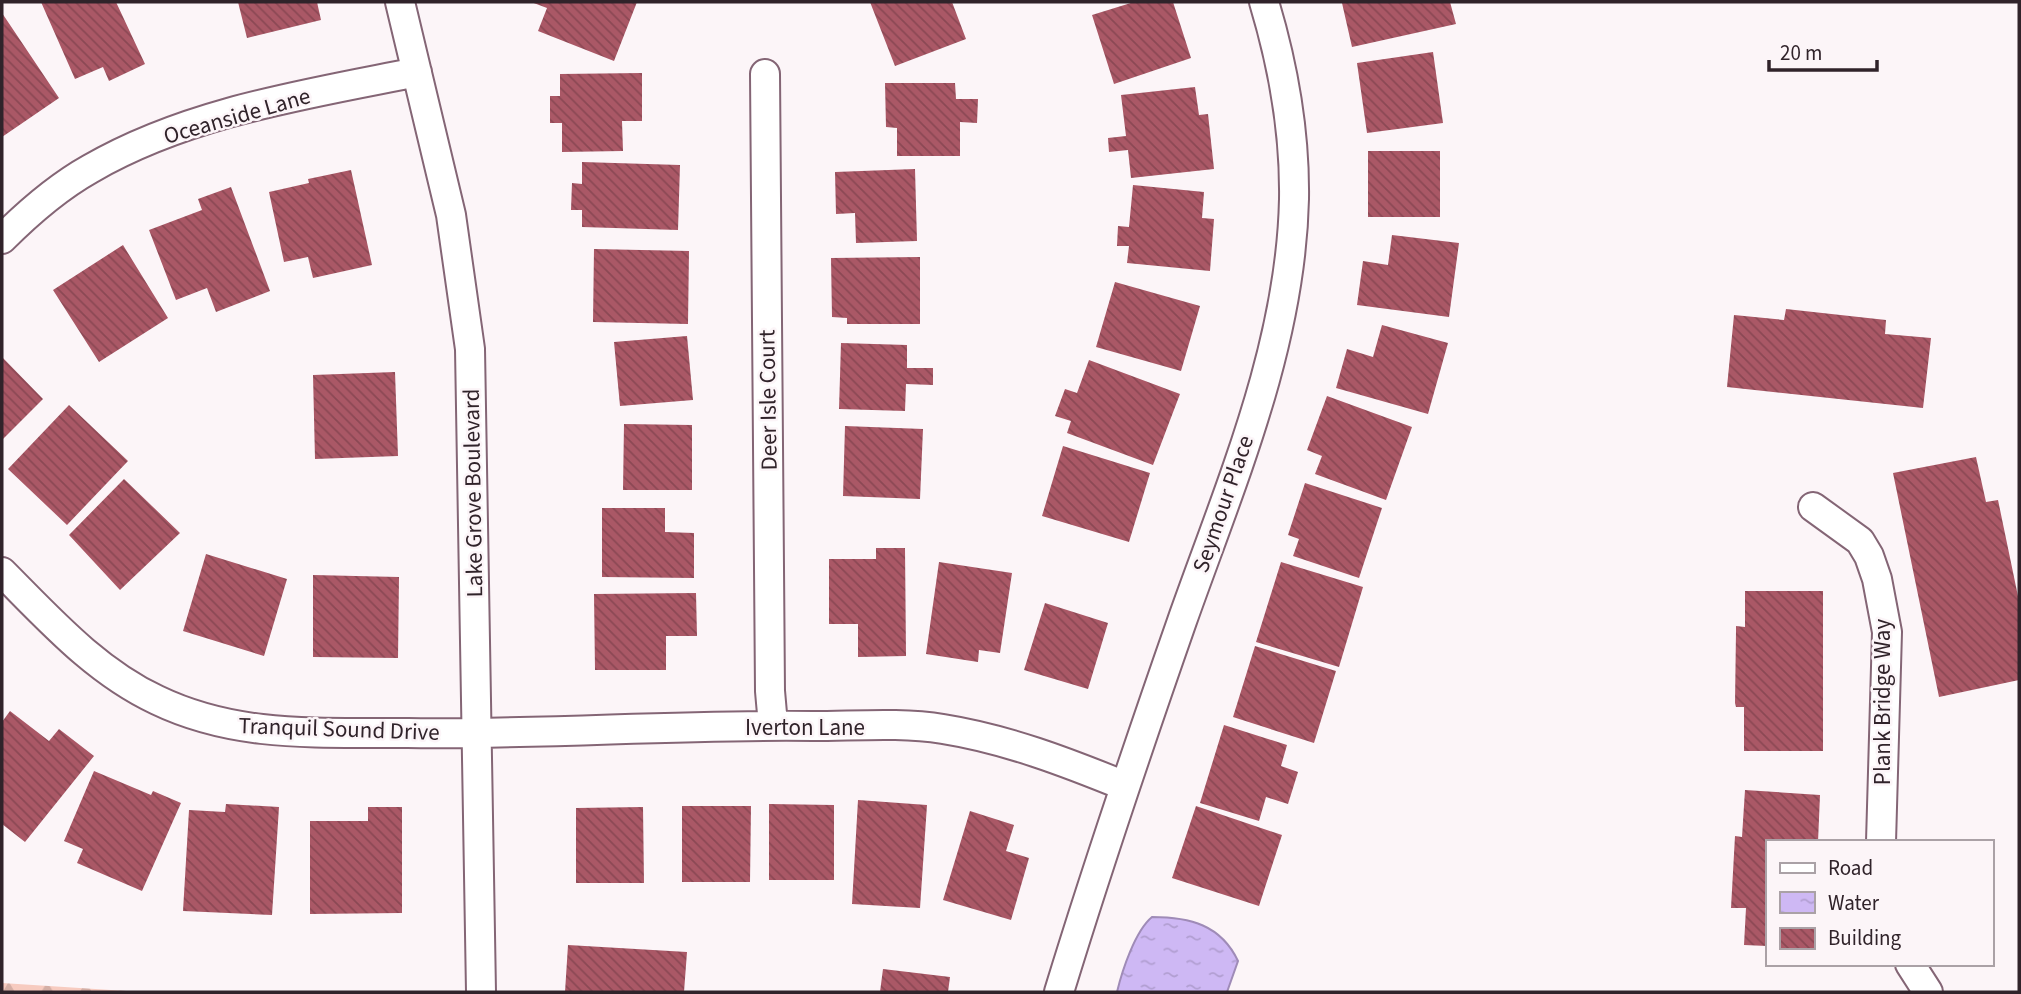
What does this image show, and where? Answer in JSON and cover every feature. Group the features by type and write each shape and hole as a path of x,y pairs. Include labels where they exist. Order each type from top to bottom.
{"street":[{"name":"Lake Grove Boulevard","path":"400,2 451,215 470,349 481,992"},
{"name":"Seymour Place","path":"1059,992 1125,786 1263,388 1280,312 1289,256 1294,200 1293,169 1279,58 1264,2"},
{"name":"Oceanside Lane","path":"2,239 47,199 88,170 164,135 239,111 417,72"},
{"name":"Deer Isle Court","path":"765,74 770,691 773,725"},
{"name":"Plank Bridge Way","path":"1813,508 1860,541 1877,579 1886,632 1881,840"},
{"name":"Tranquil Sound Drive","path":"2,572 76,646 156,700 200,717 272,732 476,734"},
{"name":"Iverton Lane","path":"476,734 773,725 939,728 984,736 1125,786"},
{"path":"1911,966 1928,992"}],"green space":[{"path":"2,983 142,992 2,992"}],"water":[{"path":"1152,917 1191,921 1223,939 1238,961 1227,992 1117,992 1135,941"}],"building":[{"path":"41,2 116,2 145,64 109,81 103,67 75,79"},
{"path":"238,2 317,2 321,20 247,38"},
{"path":"531,2 637,2 614,61 538,31 547,8"},
{"path":"870,2 952,2 966,39 895,66"},
{"path":"1134,2 1173,2 1191,58 1114,84 1092,15"},
{"path":"1450,2 1456,24 1352,47 1342,3"},
{"path":"2,13 59,98 2,137"},
{"path":"1433,52 1443,123 1367,133 1357,63"},
{"path":"642,73 642,121 622,121 623,151 562,152 562,123 550,123 550,96 560,96 560,74"},
{"path":"885,83 955,83 956,99 978,99 977,123 960,122 960,156 897,156 897,128 886,127"},
{"path":"1195,87 1199,115 1208,114 1214,169 1131,178 1128,150 1109,152 1108,138 1126,136 1121,95"},
{"path":"1368,151 1440,151 1440,217 1368,217"},
{"path":"582,162 680,165 678,230 582,227 582,210 571,210 572,183 582,184"},
{"path":"915,169 917,241 856,243 855,213 836,214 835,172"},
{"path":"351,170 372,265 313,278 308,257 284,262 269,192 309,183 308,179"},
{"path":"1133,185 1204,192 1202,218 1214,219 1210,271 1127,263 1129,246 1117,246 1118,226 1129,227"},
{"path":"231,187 270,291 216,312 207,288 176,300 149,230 202,210 198,199"},
{"path":"1392,235 1459,243 1449,317 1357,305 1363,261 1388,265"},
{"path":"123,245 168,318 99,362 53,290"},
{"path":"594,249 689,251 688,324 593,322"},
{"path":"920,257 920,324 847,324 847,318 832,317 831,258"},
{"path":"1115,282 1200,306 1181,371 1096,347"},
{"path":"1786,309 1886,320 1885,334 1931,338 1923,408 1727,387 1734,315 1784,320"},
{"path":"1382,325 1448,343 1428,414 1336,388 1347,349 1373,357"},
{"path":"687,336 693,400 620,406 614,342"},
{"path":"841,343 907,345 907,368 933,368 933,385 906,384 905,411 839,409"},
{"path":"2,357 43,399 2,440"},
{"path":"1089,360 1180,394 1153,465 1067,433 1071,421 1055,416 1065,389 1077,393"},
{"path":"395,372 398,456 315,459 313,375"},
{"path":"1327,396 1412,427 1386,500 1315,474 1322,456 1307,450"},
{"path":"69,405 128,461 67,525 8,469"},
{"path":"624,424 692,425 692,490 623,490"},
{"path":"845,426 923,429 920,499 843,496"},
{"path":"1063,446 1150,473 1129,542 1042,516"},
{"path":"1976,457 1986,502 1998,500 2019,601 2019,680 1939,697 1893,473"},
{"path":"124,479 180,533 120,590 69,535"},
{"path":"1305,483 1382,508 1359,578 1293,556 1299,539 1288,535"},
{"path":"602,508 665,508 665,532 694,533 694,578 602,577"},
{"path":"876,548 905,548 906,656 858,657 858,624 829,624 829,559 876,559"},
{"path":"206,554 287,579 264,656 183,631"},
{"path":"939,562 1012,573 1000,653 979,650 978,662 926,654"},
{"path":"1281,562 1363,587 1339,667 1256,642"},
{"path":"313,575 399,577 398,658 313,657"},
{"path":"1745,591 1823,591 1823,751 1744,751 1744,707 1736,707 1735,703 1736,626 1745,627"},
{"path":"696,593 697,636 666,636 666,670 595,670 594,594"},
{"path":"1045,603 1108,623 1088,689 1024,670"},
{"path":"1255,646 1336,671 1314,743 1233,717"},
{"path":"10,711 49,741 59,729 94,756 25,842 2,824 2,722"},
{"path":"1224,725 1287,745 1281,766 1298,772 1288,804 1266,797 1259,821 1200,803"},
{"path":"94,771 151,795 153,791 181,803 142,891 77,863 83,849 64,841"},
{"path":"1745,790 1820,795 1818,840 1766,840 1766,946 1744,945 1746,908 1731,908 1735,836 1742,837"},
{"path":"858,800 927,805 920,908 852,904"},
{"path":"226,804 279,807 272,915 183,911 189,810 225,812"},
{"path":"769,804 834,805 834,880 769,880"},
{"path":"682,806 751,806 750,882 682,882"},
{"path":"1196,806 1282,835 1259,906 1172,878"},
{"path":"368,807 402,807 402,913 310,914 310,821 368,821"},
{"path":"643,807 644,883 576,883 576,808"},
{"path":"970,811 1014,825 1006,851 1029,858 1011,920 943,900"},
{"path":"568,945 687,952 684,992 565,992"},
{"path":"883,969 950,977 948,992 880,992"}]}
